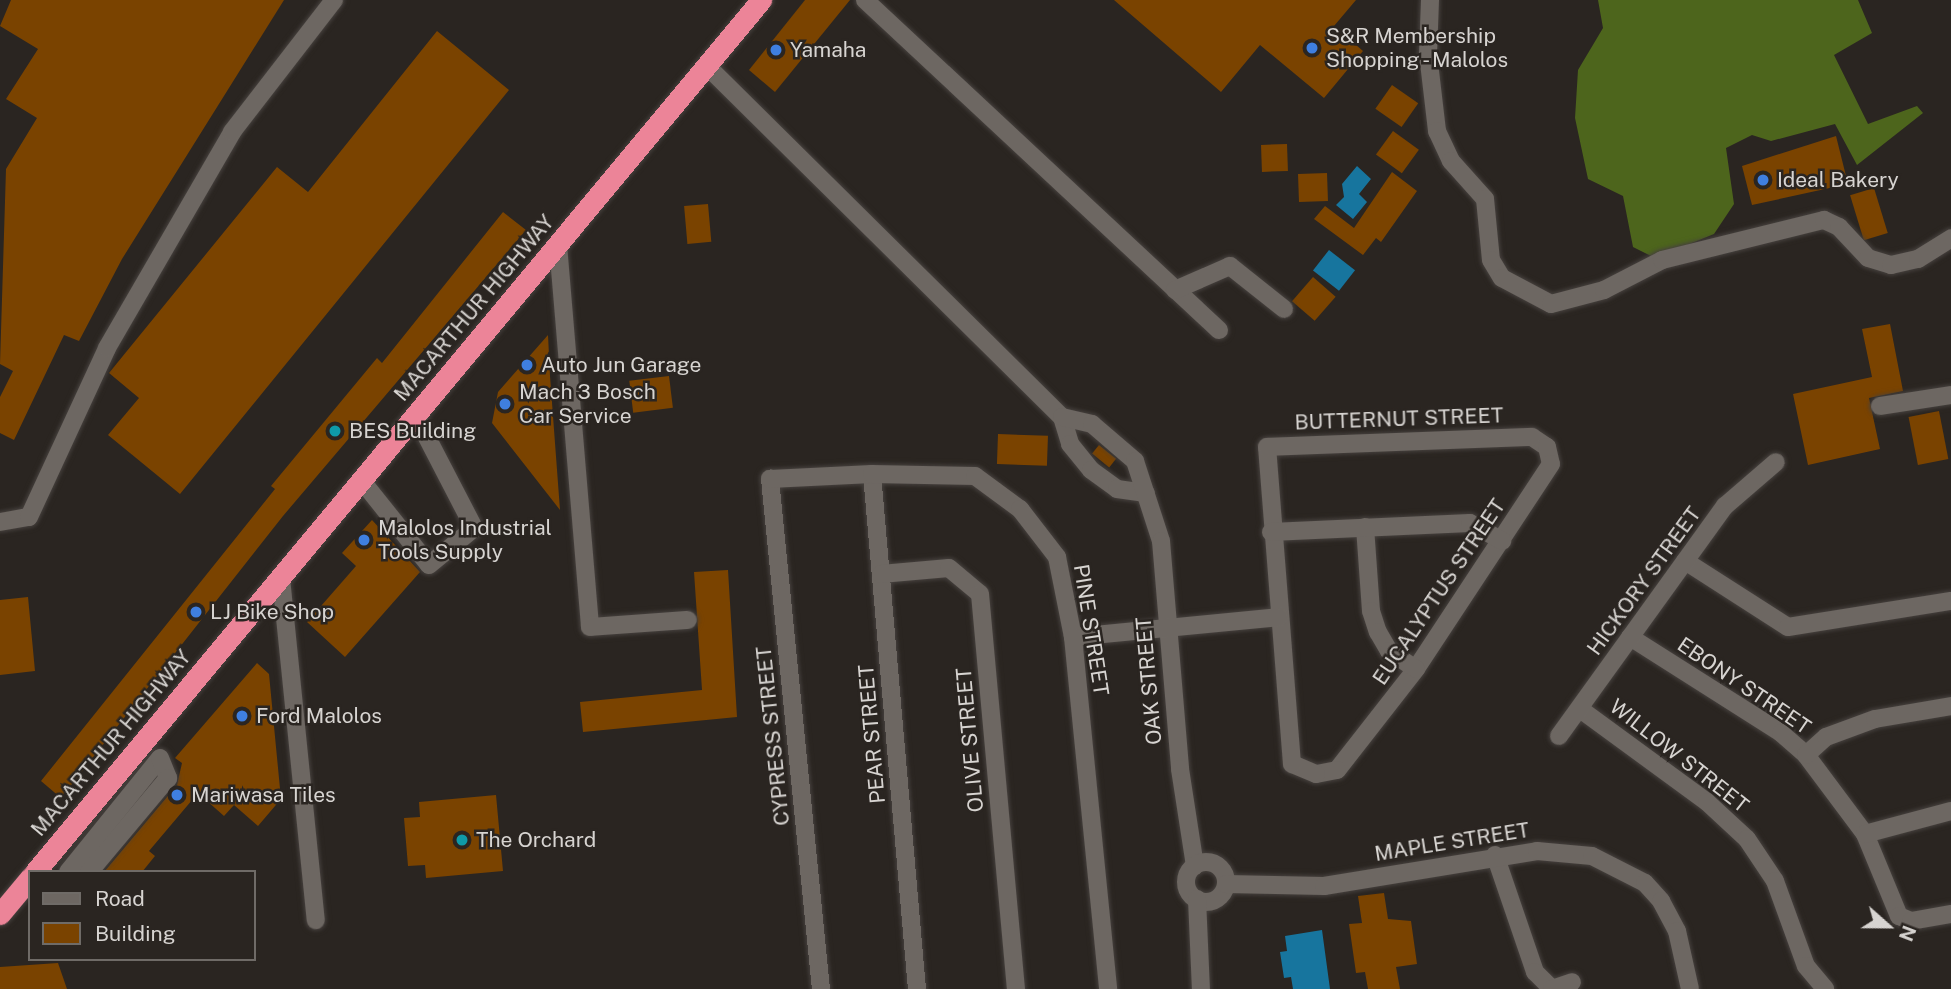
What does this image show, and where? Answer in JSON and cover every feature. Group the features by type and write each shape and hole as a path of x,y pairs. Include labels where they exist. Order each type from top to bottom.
{"highway":[{"name":"MACARTHUR HIGHWAY","path":"37,870 761,0"},
{"path":"0,914 28,880"}],"street":[{"path":"0,522 29,517 107,348 232,132 334,0"},
{"path":"864,0 1219,330"},
{"path":"1430,0 1428,54 1437,131 1451,161 1485,199 1491,260 1502,278 1551,304 1604,290 1662,260 1824,220 1839,227 1868,258 1891,265 1918,259 1951,238"},
{"path":"707,66 1062,417 1070,444 1091,470 1117,489 1146,494"},
{"path":"558,245 590,627 688,620"},
{"path":"1175,290 1230,266 1284,309"},
{"path":"1880,406 1951,395"},
{"path":"362,481 429,565 474,528 416,416"},
{"name":"OAK STREET","path":"1062,417 1092,424 1116,441 1135,461 1161,541 1166,629 1195,866"},
{"name":"BUTTERNUT STREET","path":"1271,532 1267,447 1532,437"},
{"name":"EUCALYPTUS STREET","path":"1279,617 1292,764 1316,774 1337,770 1416,669 1503,541 1551,464 1548,447 1532,437"},
{"name":"HICKORY STREET","path":"1559,736 1726,506 1776,462"},
{"name":"PINE STREET","path":"770,478 872,474 975,476 1020,509 1057,557 1073,637 1108,989"},
{"name":"PEAR STREET","path":"872,474 917,989"},
{"name":"CYPRESS STREET","path":"770,478 821,989"},
{"path":"1073,637 1279,617 1271,532 1470,523 1503,541"},
{"path":"1366,527 1371,611 1378,632 1389,651 1416,669"},
{"path":"1685,561 1788,627 1951,601"},
{"name":"OLIVE STREET","path":"881,574 949,568 980,594 1016,989"},
{"path":"281,578 316,920"},
{"name":"EBONY STREET","path":"1630,638 1781,733 1806,755 1866,834 1899,916 1911,921 1951,915"},
{"path":"1806,755 1826,737 1875,719 1951,706"},
{"name":"WILLOW STREET","path":"1580,709 1707,802 1748,839 1775,881 1806,966 1825,989"},
{"path":"70,870 160,758 168,778 91,870"},
{"path":"1866,834 1951,811"},
{"path":"76,823 96,837"},
{"name":"MAPLE STREET","path":"1226,884 1324,886 1495,855 1567,851 1617,866 1645,883 1677,931 1690,989"},
{"path":"1495,855 1535,972 1552,989 1572,982"},
{"path":"1197,900 1216,899 1226,884 1216,864 1195,866 1186,883 1197,900 1201,989"}],"green space":[{"path":"1598,0 1858,0 1872,33 1834,55 1868,124 1917,106 1923,113 1857,165 1835,124 1771,141 1752,135 1726,148 1734,204 1714,234 1655,258 1633,247 1623,196 1588,179 1575,118 1578,70 1603,28"}],"water":[{"path":"1357,166 1371,179 1359,194 1367,202 1353,219 1336,205 1344,197 1342,184"},
{"path":"1329,250 1355,270 1339,291 1313,270"},
{"path":"1322,930 1330,989 1293,989 1291,977 1284,978 1280,952 1287,951 1285,936"}],"building":[{"path":"11,0 284,0 122,259 79,341 64,335 14,440 0,433 0,397 13,371 0,364 6,169 37,118 6,99 38,49 0,26"},
{"path":"805,0 850,0 775,92 749,70"},
{"name":"S&R Membership Shopping - Malolos","path":"1114,0 1356,0 1334,26 1363,51 1324,98 1260,45 1221,92"},
{"path":"437,31 509,90 180,494 108,435 139,398 109,373 277,167 308,192"},
{"path":"1392,85 1418,103 1402,127 1375,109"},
{"path":"1393,131 1419,150 1402,173 1376,154"},
{"path":"1836,136 1848,184 1752,205 1742,166"},
{"path":"1287,144 1288,171 1262,172 1261,145"},
{"path":"1392,172 1417,191 1381,242 1376,238 1363,255 1314,219 1325,206 1354,228"},
{"path":"1327,173 1328,201 1299,202 1298,174"},
{"path":"1874,188 1888,233 1864,240 1850,195"},
{"path":"708,204 711,242 687,244 684,206"},
{"path":"503,212 526,230 283,516 61,798 41,781 275,489 271,486 377,358 382,363"},
{"path":"1313,277 1336,297 1315,321 1292,301"},
{"path":"1890,324 1903,391 1869,398 1880,449 1808,465 1793,394 1872,377 1862,329"},
{"path":"548,335 560,510 492,423 498,392"},
{"path":"669,376 673,408 633,413 629,381"},
{"path":"1939,411 1948,459 1918,465 1909,417"},
{"path":"998,434 1048,436 1047,466 997,464"},
{"path":"1099,445 1116,459 1109,467 1092,454"},
{"path":"372,520 420,572 345,657 307,622 356,566 342,553"},
{"path":"728,570 737,717 583,732 580,702 702,690 694,572"},
{"path":"28,597 35,671 0,675 0,600"},
{"name":"Ford Malolos","path":"257,663 269,674 281,799 258,826 234,805 224,816 198,793 149,851 155,856 144,870 106,870 177,785 182,763 175,758"},
{"path":"496,795 503,871 426,878 425,865 408,866 404,818 420,817 419,802"},
{"path":"1384,893 1388,919 1411,921 1417,964 1396,967 1400,989 1368,989 1365,972 1356,973 1349,924 1362,923 1358,896"},
{"path":"58,963 67,989 0,989 0,967"}],"place":[{"name":"S&R Membership Shopping - Malolos","path":"1312,48"},
{"name":"Yamaha","path":"776,50"},
{"name":"Ideal Bakery","path":"1763,180"},
{"name":"Auto Jun Garage","path":"527,365"},
{"name":"Mach 3 Bosch Car Service","path":"505,404"},
{"name":"BES Building","path":"335,431"},
{"name":"Malolos Industrial Tools Supply","path":"364,540"},
{"name":"LJ Bike Shop","path":"196,612"},
{"name":"Ford Malolos","path":"242,716"},
{"name":"Mariwasa Tiles","path":"177,795"},
{"name":"The Orchard","path":"462,840"}]}
